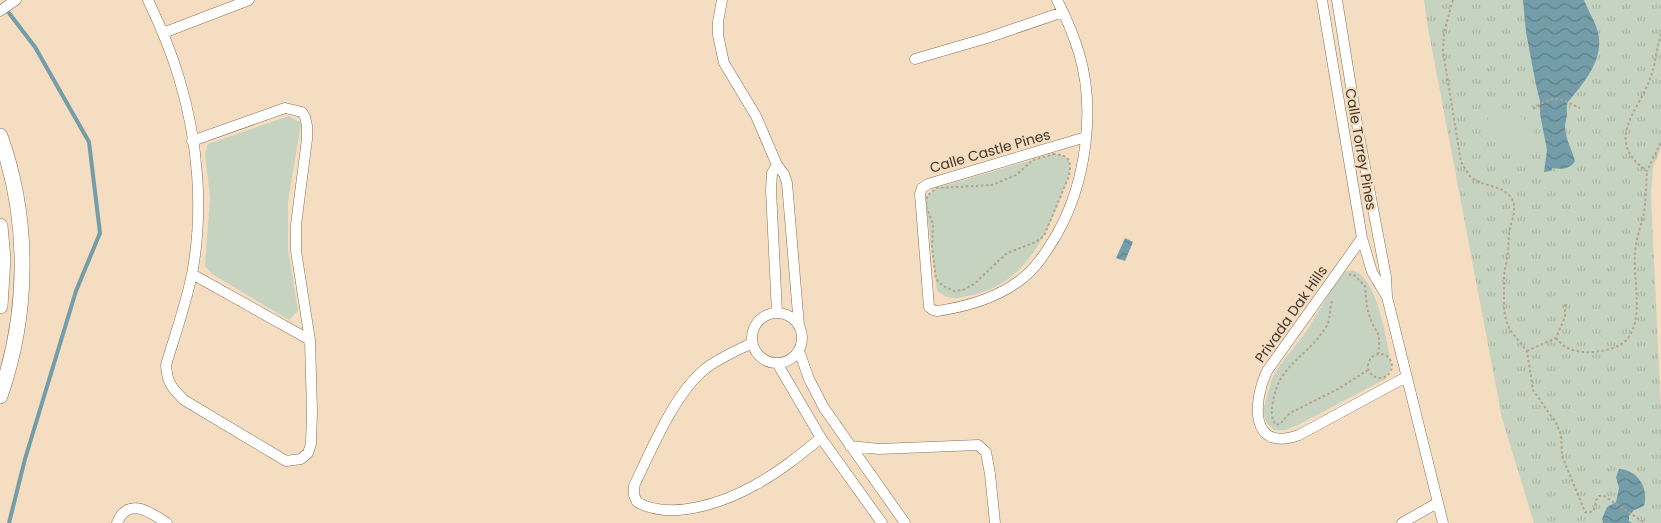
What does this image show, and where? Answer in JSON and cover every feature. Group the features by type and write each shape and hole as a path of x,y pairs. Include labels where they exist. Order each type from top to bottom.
{"main road":[{"path":"0,136 19,210 22,244 22,294 9,371 0,396"},
{"path":"0,226 3,259 0,306"}],"street":[{"path":"0,12 16,0"},
{"path":"148,0 163,33 179,78 192,141 198,184 197,227 192,274 166,365 167,378 184,400 286,461 301,459 308,453 311,444 312,412 310,340 296,251 296,225 307,139 305,117 302,112 284,108 192,141"},
{"path":"163,33 250,0"},
{"path":"722,0 718,35 724,63 756,116 777,165 784,174 787,183 799,326 802,334 802,343 799,351 786,362 769,362 761,358 755,351 752,343 752,334 755,326 768,315 777,313 786,315 799,326"},
{"name":"Calle Castle Pines","path":"1057,0 1064,12 1080,54 1086,96 1086,138 1080,176 1069,209 1048,249 1037,265 1011,286 988,298 943,310 933,310 929,306 920,194 922,188 928,184 1086,138"},
{"name":"Calle Torrey Pines","path":"1322,0 1362,238 1372,272 1387,297"},
{"name":"Calle Torrey Pines","path":"1338,0 1358,130 1386,277 1387,297 1442,523"},
{"path":"915,59 987,38 1064,12"},
{"path":"777,165 772,173 771,190 777,313"},
{"name":"Privada Dak Hills","path":"1362,238 1267,371 1258,396 1258,421 1262,430 1270,436 1288,439 1299,435 1406,377"},
{"path":"192,274 310,340"},
{"path":"752,343 718,360 704,370 680,397 634,486 637,502 656,510 685,510 716,502 754,486 821,438"},
{"path":"799,351 816,394 850,446 905,523"},
{"path":"777,363 821,438 882,523"},
{"path":"850,446 879,449 978,445 986,452 995,523"},
{"path":"1402,523 1437,504"},
{"path":"117,523 119,517 127,510 139,508 146,510 167,523"}],"path":[{"path":"1453,0 1444,32 1443,51 1459,152 1464,168 1469,175 1476,181 1507,193 1514,203 1504,275 1504,309 1506,320 1510,330 1527,351 1534,390 1561,434 1562,456 1585,512 1594,510 1596,500 1599,496 1604,496 1645,523"},
{"path":"1647,171 1630,154 1627,145 1627,129 1630,117 1654,70 1661,34"},
{"path":"1534,108 1548,99 1558,98 1580,108"},
{"path":"1556,338 1562,346 1570,350 1584,352 1601,351 1621,345 1628,338 1634,324 1637,309 1635,255 1644,210 1647,171 1661,142"},
{"path":"1053,154 1064,155 1068,158 1071,166 1069,176 1044,236 1036,242 1007,253 974,284 963,290 954,291 943,286 936,279 932,247 933,224 926,206 927,196 936,188 992,185 1016,175 1033,160 1053,154"},
{"path":"1346,276 1353,274 1365,286 1370,318 1380,340 1378,354"},
{"path":"1332,298 1330,321 1325,329 1306,352 1290,365 1280,380 1274,396 1272,420 1276,425 1280,424 1290,413 1368,370"},
{"path":"1527,351 1556,338 1565,318 1565,304"},
{"path":"1378,354 1390,359 1392,366 1390,373 1380,378 1373,376 1368,370 1369,360 1378,354"}],"green space":[{"path":"1424,0 1661,0 1661,148 1653,167 1651,197 1661,410 1661,523 1534,523 1502,418"},
{"path":"1495,108 1513,112 1528,123 1533,130 1535,138 1530,156 1520,156 1507,142 1499,138 1492,131 1488,118 1491,111"},
{"path":"289,116 301,123 288,202 288,250 298,311 289,320 212,274 205,266 210,197 205,154 208,144"},
{"path":"1053,154 1068,159 1070,166 1069,176 1046,232 1024,265 1009,278 992,288 972,295 950,298 937,290 926,206 927,196 936,188"},
{"path":"1353,270 1362,276 1369,285 1380,310 1391,362 1389,373 1385,379 1298,425 1286,430 1274,430 1266,422 1263,411 1272,379 1280,365 1306,332 1339,277 1345,272"}],"water":[{"path":"1523,0 1584,0 1597,30 1599,40 1599,49 1594,65 1567,105 1565,130 1575,161 1571,166 1560,169 1553,168 1550,171 1544,172 1547,150 1540,114 1540,101 1526,32"},
{"path":"1125,238 1133,242 1125,261 1116,258"},
{"path":"1619,469 1626,470 1637,476 1645,493 1644,506 1634,510 1629,516 1629,521 1632,523 1603,523 1602,519 1607,507 1616,502 1619,488 1616,477"}],"waterway":[{"path":"9,13 35,47 89,142 100,233 76,291 25,459 9,523"}]}
